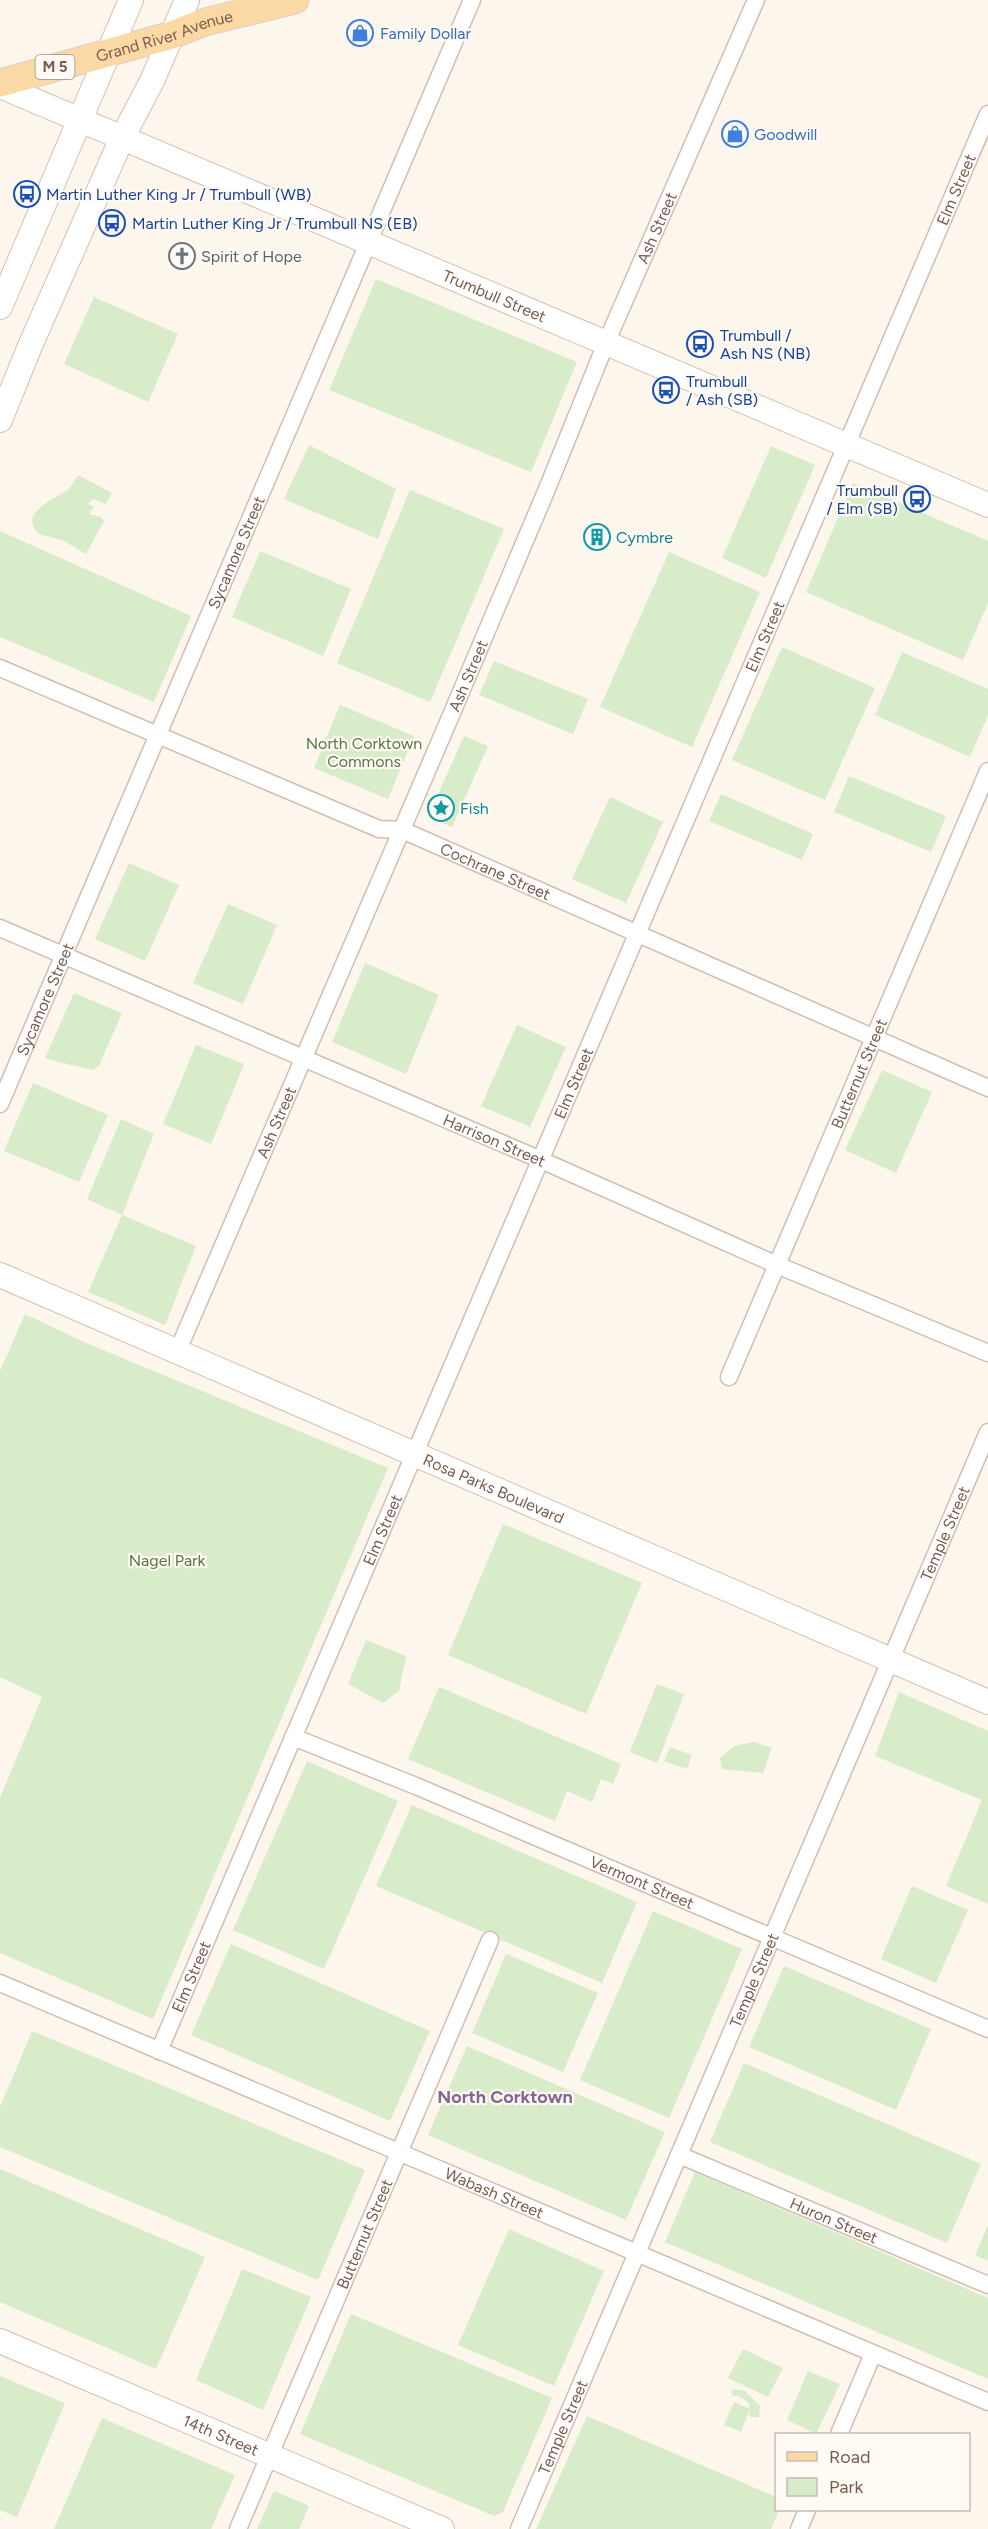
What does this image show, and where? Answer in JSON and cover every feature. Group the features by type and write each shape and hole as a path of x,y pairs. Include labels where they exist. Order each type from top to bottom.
{"main road":[{"name":"Grand River Avenue","path":"0,85 110,51 172,35 205,22 295,0"}],"street":[{"path":"0,307 131,0"},
{"path":"0,420 30,346 122,138 187,0"},
{"name":"Sycamore Street","path":"0,1104 472,0"},
{"name":"Ash Street","path":"178,1350 402,831 547,489 606,343 756,0"},
{"name":"Trumbull Street","path":"0,85 988,506"},
{"name":"Elm Street","path":"159,2051 988,114"},
{"path":"0,367 10,367 30,346"},
{"name":"Cochrane Street","path":"0,668 379,829 402,831 873,1040 988,1088"},
{"name":"Butternut Street","path":"729,1377 988,771"},
{"name":"Harrison Street","path":"0,928 541,1160 777,1265 988,1353"},
{"name":"Rosa Parks Boulevard","path":"0,1275 988,1702"},
{"name":"Temple Street","path":"519,2529 988,1432"},
{"name":"Vermont Street","path":"293,1737 416,1786 988,2029"},
{"name":"Butternut Street","path":"238,2529 490,1940"},
{"name":"Wabash Street","path":"0,1983 988,2402"},
{"name":"Huron Street","path":"679,2155 988,2285"},
{"name":"14th Street","path":"0,2341 442,2529"},
{"path":"839,2433 873,2354"},
{"path":"799,2529 807,2511"}],"green space":[{"path":"376,279 577,362 531,472 329,390"},
{"path":"94,297 178,334 148,402 64,364"},
{"path":"309,445 396,489 378,539 284,499"},
{"path":"771,446 815,465 766,578 722,558"},
{"path":"78,475 112,493 106,504 93,499 88,504 94,507 89,514 101,517 104,521 86,554 62,540 39,534 33,526 35,513 69,488"},
{"path":"853,483 988,541 988,603 963,660 806,592"},
{"path":"410,490 504,529 430,702 337,663"},
{"path":"0,531 191,616 154,702 0,637"},
{"path":"260,551 351,589 323,656 232,617"},
{"path":"669,552 760,592 692,747 600,707"},
{"path":"782,647 875,688 825,800 732,760"},
{"path":"902,652 988,689 988,715 970,757 875,715"},
{"path":"494,661 588,699 573,734 479,695"},
{"name":"North Corktown Commons","path":"340,705 414,736 388,799 314,768"},
{"path":"464,736 488,746 452,827 428,817"},
{"path":"849,776 946,816 931,852 834,812"},
{"path":"721,794 813,834 802,860 709,821"},
{"path":"610,797 663,822 626,903 572,879"},
{"path":"129,863 179,885 145,961 95,939"},
{"path":"228,904 277,925 243,1004 193,983"},
{"path":"365,963 439,995 406,1074 332,1042"},
{"path":"74,993 122,1013 99,1066 92,1070 45,1058"},
{"path":"517,1025 566,1047 530,1127 481,1106"},
{"path":"196,1045 244,1064 211,1144 163,1124"},
{"path":"882,1070 932,1092 896,1173 845,1150"},
{"path":"33,1083 108,1115 79,1182 4,1151"},
{"path":"121,1119 154,1134 122,1215 87,1199"},
{"path":"122,1215 196,1246 165,1325 88,1292"},
{"name":"Nagel Park","path":"25,1314 86,1343 388,1468 153,2019 0,1953 0,1798 42,1697 0,1677 0,1371"},
{"path":"503,1524 642,1583 586,1714 448,1655"},
{"path":"366,1640 406,1656 399,1691 383,1703 348,1684"},
{"path":"657,1684 684,1694 657,1763 630,1752"},
{"path":"439,1687 621,1764 613,1784 601,1779 592,1802 567,1791 555,1821 408,1759"},
{"path":"899,1692 988,1731 988,1904 946,1886 982,1800 875,1756"},
{"path":"754,1742 772,1748 763,1773 722,1769 720,1758 734,1746"},
{"path":"670,1747 692,1755 687,1769 664,1761"},
{"path":"307,1761 398,1801 324,1969 233,1930"},
{"path":"412,1805 637,1902 602,1983 376,1886"},
{"path":"912,1886 968,1910 936,1983 881,1959"},
{"path":"653,1911 742,1949 669,2118 580,2080"},
{"path":"231,1944 430,2031 390,2121 191,2035"},
{"path":"506,1954 598,1993 563,2072 472,2033"},
{"path":"784,1966 931,2029 896,2110 749,2047"},
{"path":"32,2031 365,2170 318,2280 0,2147 0,2107"},
{"path":"467,2046 665,2132 626,2220 428,2135"},
{"path":"744,2063 981,2164 947,2243 710,2142"},
{"path":"0,2169 205,2257 156,2369 0,2302"},
{"path":"695,2172 988,2298 988,2379 665,2242"},
{"path":"988,2225 988,2261 975,2255"},
{"path":"509,2229 604,2271 554,2386 458,2345"},
{"path":"242,2269 311,2297 263,2410 196,2380"},
{"path":"351,2314 552,2398 503,2512 494,2516 300,2434"},
{"path":"743,2349 783,2368 768,2397 728,2378"},
{"path":"808,2371 840,2384 816,2433 787,2420"},
{"path":"0,2376 65,2403 17,2517 0,2510"},
{"path":"734,2389 745,2391 760,2406 759,2417 750,2417 749,2403 739,2396 733,2396 731,2392"},
{"path":"734,2402 750,2409 741,2432 724,2425"},
{"path":"587,2416 775,2497 775,2511 779,2511 771,2529 536,2529"},
{"path":"102,2418 235,2475 211,2529 54,2529"},
{"path":"274,2491 309,2506 299,2529 257,2529"}],"place":[{"name":"Family Dollar","path":"360,33"},
{"name":"Goodwill","path":"735,134"},
{"name":"Martin Luther King Jr / Trumbull (WB)","path":"27,194"},
{"name":"Martin Luther King Jr / Trumbull NS (EB)","path":"112,223"},
{"name":"Spirit of Hope","path":"182,256"},
{"name":"Trumbull / Ash NS (NB)","path":"700,344"},
{"name":"Trumbull / Ash (SB)","path":"666,390"},
{"name":"Trumbull / Elm (SB)","path":"917,499"},
{"name":"Cymbre","path":"597,537"},
{"name":"Fish","path":"441,808"}],"district":[{"name":"North Corktown","path":"505,2097"}]}
